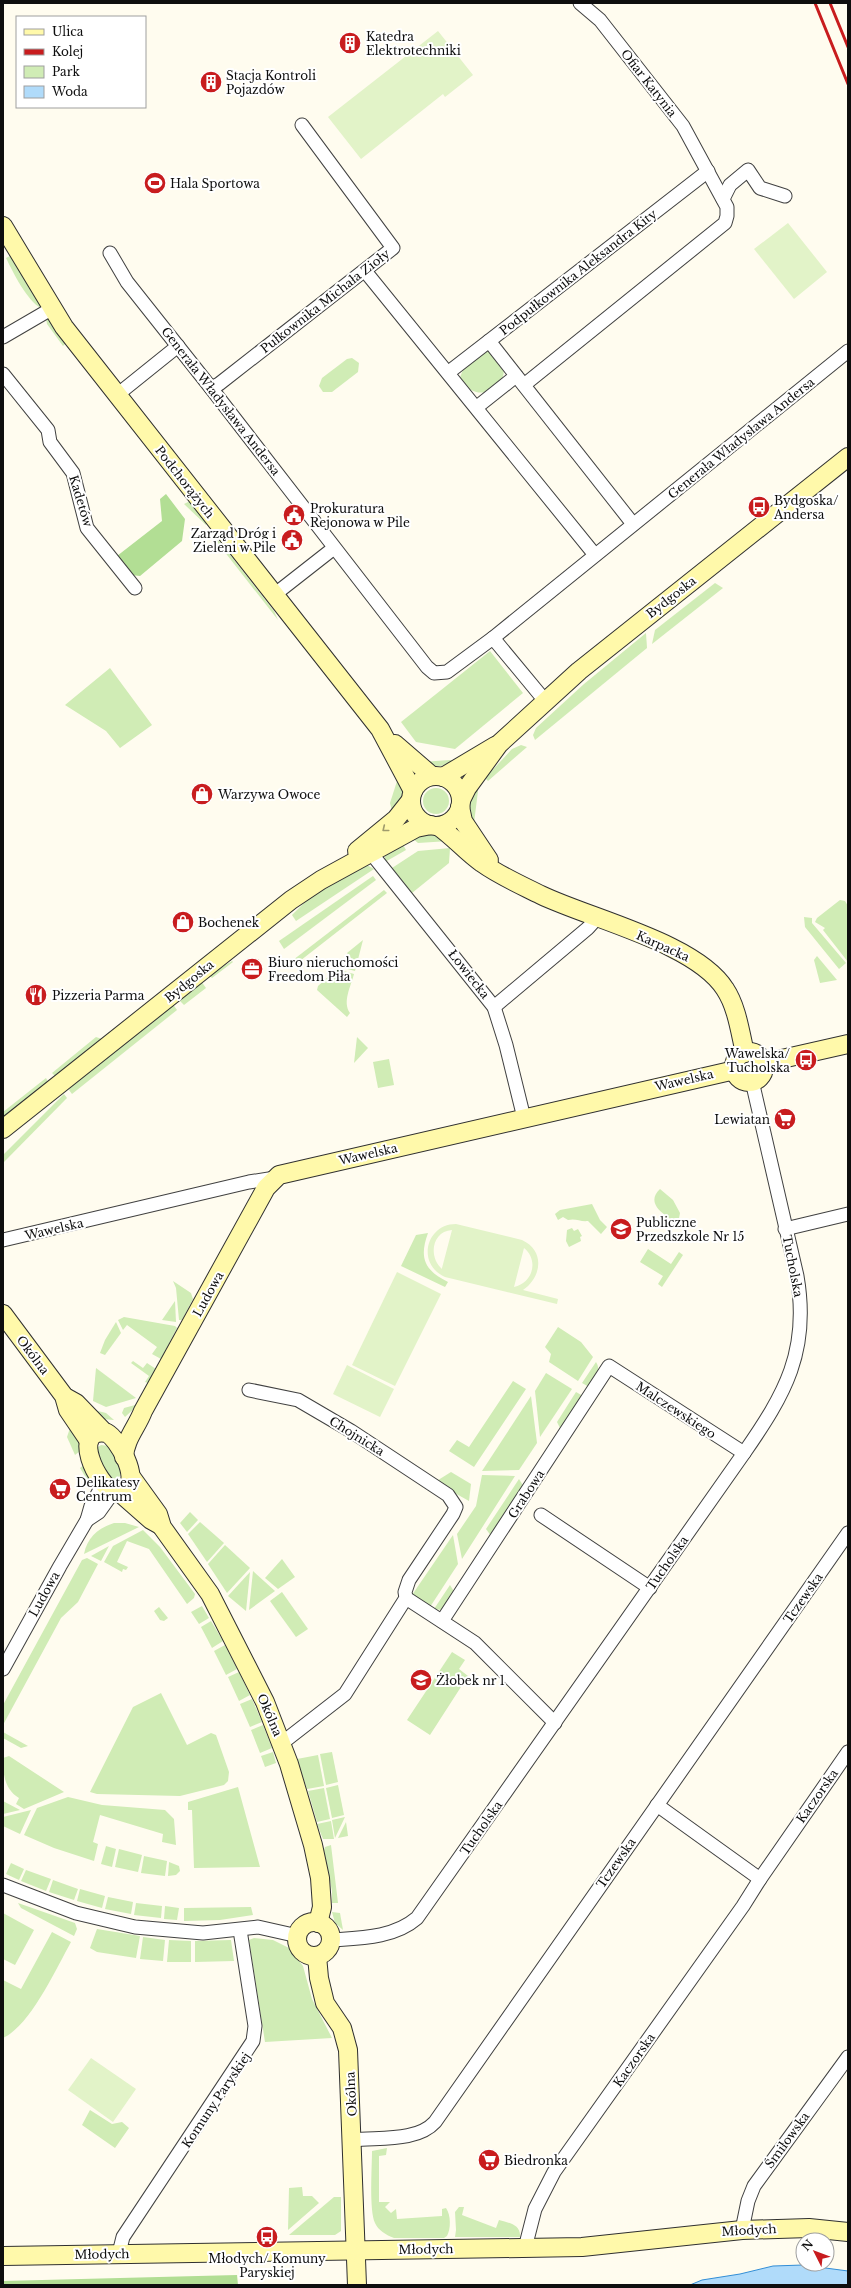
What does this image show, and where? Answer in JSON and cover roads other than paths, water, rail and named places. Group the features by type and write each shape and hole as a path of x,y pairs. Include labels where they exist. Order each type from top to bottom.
{"street":[{"name":"Ofiar Katynia","path":"477,407 520,381 724,223 728,210 683,126 600,20 580,3"},
{"name":"Pułkownika Michała Zioły","path":"211,388 220,384 393,248 302,124"},
{"path":"723,199 730,185 748,170 760,188 785,196"},
{"name":"Podpułkownika Aleksandra Kity","path":"449,372 708,171"},
{"name":"Podchorążych","path":"3,226 51,309 274,595 380,729 437,777"},
{"name":"Generała Władysława Andersa","path":"110,253 127,282 334,548 430,670 438,674 447,672 493,638 848,351"},
{"path":"365,271 449,372 595,555"},
{"path":"3,337 51,309"},
{"path":"489,341 633,524"},
{"path":"117,394 178,346"},
{"name":"Kadetów","path":"3,374 48,430 50,442 73,473 87,528 135,588"},
{"name":"Bydgoska","path":"461,804 467,788 499,744 608,647 848,456"},
{"path":"274,595 334,548"},
{"path":"493,638 546,702"},
{"name":"Podchorążych","path":"380,729 412,796"},
{"name":"Bydgoska","path":"437,777 499,744"},
{"path":"437,777 456,786 461,804 452,820 434,826 418,818 412,807 412,796 420,782 437,777"},
{"name":"Bydgoska","path":"321,880 404,812 412,796"},
{"name":"Karpacka","path":"461,804 463,821 497,872"},
{"name":"Bydgoska","path":"3,1129 291,900 321,880 416,828 434,826"},
{"name":"Karpacka","path":"434,826 453,836 481,863 497,872 543,896 676,950 710,971 728,994 745,1053"},
{"name":"Łowiecka","path":"371,853 494,1006 506,1045 524,1118"},
{"path":"494,1006 588,928 597,918"},
{"path":"764,1063 848,1044"},
{"path":"745,1053 759,1055 764,1063 760,1077 752,1081 739,1078 735,1070 738,1057 745,1053"},
{"name":"Wawelska","path":"3,1240 249,1182 275,1178 283,1174 322,1164 735,1070"},
{"name":"Tucholska","path":"331,1940 388,1933 408,1926 417,1918 650,1588 781,1397 790,1375 798,1347 801,1312 799,1286 752,1081"},
{"name":"Bydgoska","path":"3,1144 59,1085"},
{"name":"Ludowa","path":"124,1457 125,1446 138,1424 142,1411 266,1188 275,1178"},
{"path":"786,1229 848,1214"},
{"name":"Okólna","path":"3,1314 64,1396 68,1410 89,1441 88,1454 111,1492 133,1504 151,1520 162,1527"},
{"name":"Malczewskiego","path":"609,1366 744,1453"},
{"name":"Grabowa","path":"442,1621 609,1366"},
{"name":"Chojnicka","path":"249,1390 298,1400 351,1431 429,1482 448,1495 455,1504 453,1514 409,1580 405,1592 406,1598"},
{"name":"Okólna","path":"64,1396 76,1403 108,1429 124,1457 132,1478 158,1514 162,1527 199,1577 217,1607 266,1702 282,1743 303,1809 320,1878 322,1907 318,1923"},
{"name":"Ludowa","path":"89,1441 93,1436 142,1411"},
{"path":"111,1492 129,1486 132,1478"},
{"name":"Ludowa","path":"3,1669 87,1520 91,1506 111,1492"},
{"name":"Ludowa","path":"87,1520 99,1512 111,1492"},
{"path":"540,1515 650,1588"},
{"name":"Tczewska","path":"353,2140 418,2134 432,2126 848,1534"},
{"path":"282,1743 345,1694 406,1598 475,1643 555,1723"},
{"name":"Kaczorska","path":"525,2248 535,2210 554,2172 743,1906 848,1752"},
{"path":"657,1805 760,1879"},
{"path":"3,1885 76,1913 135,1927 180,1932 240,1930 258,1927 298,1936"},
{"path":"318,1923 329,1931 331,1940 326,1951 317,1956 306,1954 302,1951 298,1936 300,1931 307,1924 318,1923"},
{"name":"Komuny Paryskiej","path":"119,2253 124,2238 253,2041 255,2026 240,1930"},
{"name":"Okólna","path":"317,1956 319,1978 325,2003 342,2028 348,2050 353,2140 357,2285"},
{"name":"Śmiłowska","path":"742,2230 748,2201 754,2186 848,2057"},
{"name":"Młodych","path":"3,2256 356,2245 525,2248 616,2245 689,2234 742,2230 810,2228 848,2232"}],"water":[{"path":"795,2265 795,2272 835,2272 835,2269 848,2271 848,2285 690,2285 702,2280 740,2274 773,2266"}],"railway":[{"path":"815,3 848,84"},
{"path":"830,3 848,47"}],"place":[{"name":"Katedra Elektrotechniki","path":"350,43"},
{"name":"Stacja Kontroli Pojazdów","path":"211,82"},
{"name":"Hala Sportowa","path":"155,183"},
{"name":"Bydgoska/ Andersa","path":"759,507"},
{"name":"Prokuratura Rejonowa w Pile","path":"294,515"},
{"name":"Zarząd Dróg i Zieleni w Pile","path":"292,540"},
{"name":"Warzywa Owoce","path":"202,794"},
{"name":"Bochenek","path":"183,922"},
{"name":"Biuro nieruchomości Freedom Piła","path":"252,969"},
{"name":"Pizzeria Parma","path":"36,995"},
{"name":"Wawelska/ Tucholska","path":"806,1060"},
{"name":"Lewiatan","path":"785,1119"},
{"name":"Publiczne Przedszkole Nr 15","path":"621,1229"},
{"name":"Delikatesy Centrum","path":"60,1489"},
{"name":"Żłobek nr 1","path":"421,1680"},
{"name":"Biedronka","path":"489,2160"},
{"name":"Młodych/ Komuny Paryskiej","path":"267,2237"}]}
